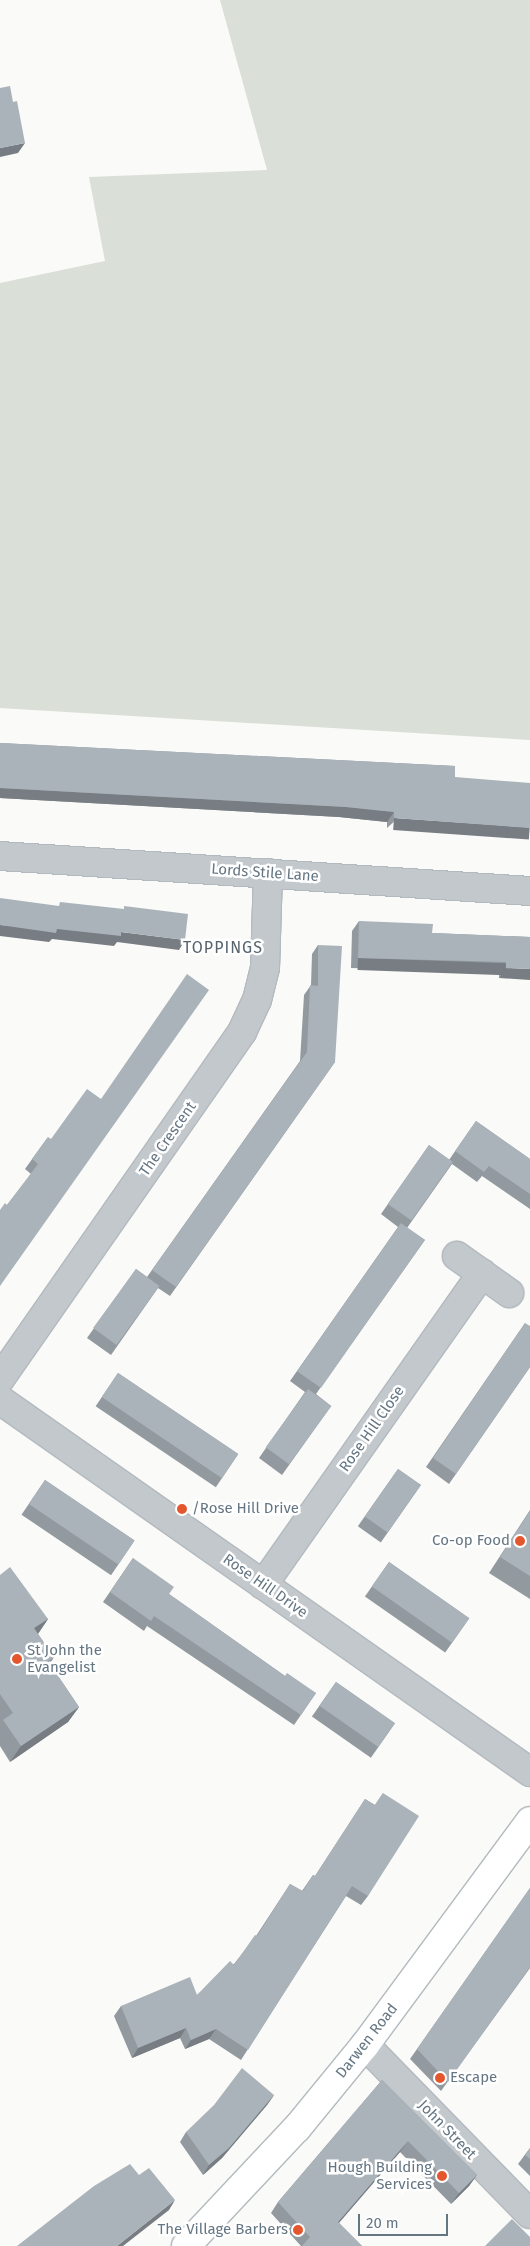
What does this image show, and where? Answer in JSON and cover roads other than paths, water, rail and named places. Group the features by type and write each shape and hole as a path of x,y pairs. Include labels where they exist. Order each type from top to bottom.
{"main road":[{"name":"Darwen Road","path":"186,2246 297,2128 365,2045 530,1821"}],"street":[{"name":"Lords Stile Lane","path":"0,856 530,891"},
{"name":"The Crescent","path":"0,1379 242,1032 257,1000 265,968 268,873"},
{"path":"457,1256 510,1293"},
{"name":"Rose Hill Close","path":"263,1585 482,1273"},
{"name":"Rose Hill Drive","path":"0,1400 530,1772"},
{"name":"John Street","path":"365,2045 530,2214"}],"place":[{"name":"/Rose Hill Drive","path":"182,1509"},
{"name":"Co-op Food","path":"520,1541"},
{"name":"St John the Evangelist","path":"17,1659"},
{"name":"Escape","path":"440,2078"},
{"name":"Hough Building Services","path":"442,2176"},
{"name":"The Village Barbers","path":"298,2230"}],"district":[{"name":"TOPPINGS","path":"223,948"}]}
